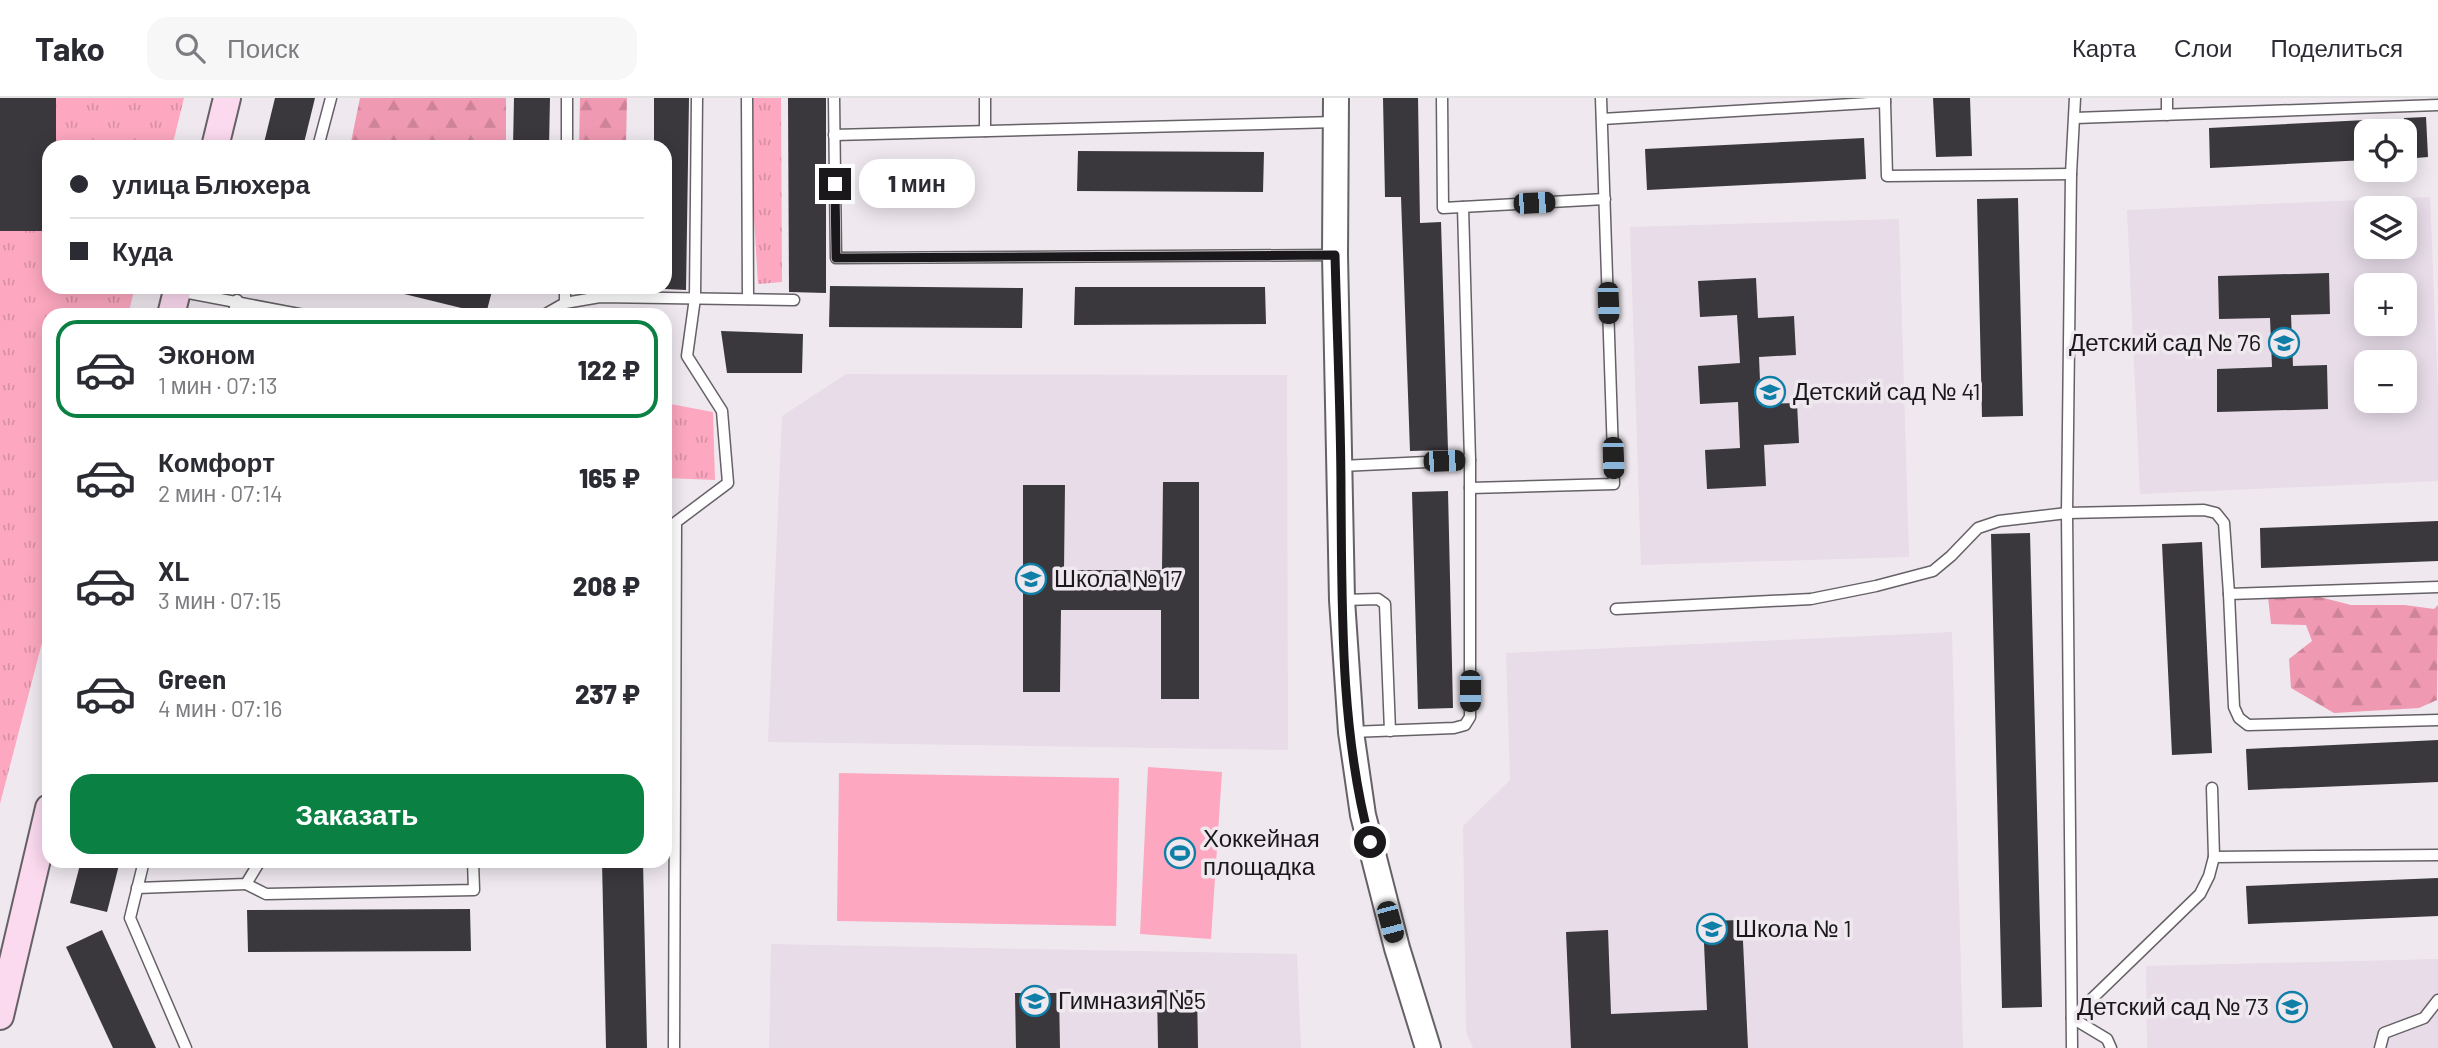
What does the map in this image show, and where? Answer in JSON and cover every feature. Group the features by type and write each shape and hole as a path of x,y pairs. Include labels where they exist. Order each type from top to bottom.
{"main road":[{"path":"217,140 227,98"},
{"path":"0,1016 42,838"}],"street":[{"path":"1336,110 1335,255 1342,600 1350,732 1363,815 1397,948 1428,1048"}],"lane":[{"path":"320,140 331,98"},
{"path":"567,98 567,140"},
{"path":"672,669 676,522 728,483 722,411 687,356 695,298 697,98"},
{"path":"747,98 748,299"},
{"path":"834,98 836,258 1335,255"},
{"path":"985,98 985,131"},
{"path":"1442,98 1443,208 1605,199"},
{"path":"1470,488 1614,484 1601,98"},
{"path":"2072,1048 2067,513 2071,174 2075,98"},
{"path":"2167,98 2167,115"},
{"path":"1602,119 1885,100 1887,176 2071,174"},
{"path":"2075,118 2438,105"},
{"path":"834,135 985,131 1336,110"},
{"path":"1350,732 1454,728 1465,725 1470,717 1470,460 1464,207"},
{"path":"565,294 565,303"},
{"path":"556,308 565,303 600,297 794,300"},
{"path":"176,298 237,300 273,308"},
{"path":"235,308 237,300"},
{"path":"1341,466 1470,460"},
{"path":"1616,609 1811,599 1876,586 1933,571 1978,528 1999,521 2067,513 2204,510 2216,513 2224,523 2227,538 2234,707 2239,718 2248,725 2438,720"},
{"path":"2229,594 2438,587"},
{"path":"1342,600 1378,599 1385,604 1390,731"},
{"path":"2072,1018 2200,894 2214,857 2212,788"},
{"path":"2214,857 2438,855"},
{"path":"142,868 130,918 186,1048"},
{"path":"246,884 256,868"},
{"path":"137,888 246,884 266,894 474,890 473,868"},
{"path":"671,868 674,1048"},
{"path":"2380,1048 2384,1033 2424,1018 2438,1000"},
{"path":"2072,1018 2107,1039 2111,1048"}],"shaded area":[{"name":"Детский сад № 76","path":"2430,197 2438,393 2438,481 2140,494 2127,210 2354,200 2354,259 2417,259 2417,198"},
{"name":"Детский сад № 41","path":"1899,219 1909,557 1641,565 1630,227"},
{"name":"Школа № 17","path":"846,374 1287,375 1288,750 768,742 782,416"},
{"name":"Школа № 1","path":"1952,632 1963,1048 1473,1048 1466,1032 1463,826 1510,780 1506,653"},
{"name":"Гимназия №5","path":"771,944 1297,954 1301,1048 769,1048"},
{"name":"Детский сад № 73","path":"2438,959 2438,1048 2147,1048 2146,966"}],"green space":[{"path":"0,98 184,98 174,140 42,140 42,294 133,294 130,308 42,308 42,643 0,804"},
{"path":"360,98 506,98 506,140 351,140"},
{"path":"580,98 627,98 626,140 579,140"},
{"path":"752,98 781,98 782,282 758,284 752,184"},
{"path":"672,404 713,412 715,480 672,478"},
{"path":"2312,595 2351,605 2405,605 2434,609 2438,605 2437,700 2419,708 2334,713 2291,688 2289,659 2312,641 2306,625 2271,624 2268,597"},
{"name":"Хоккейная площадка","path":"1148,767 1222,772 1211,939 1140,934"},
{"path":"839,773 1119,778 1116,926 837,921"}],"building":[{"path":"0,98 56,98 56,140 42,140 42,231 0,231"},
{"path":"275,98 315,98 305,140 265,140"},
{"path":"514,98 550,98 549,140 513,140"},
{"path":"654,98 689,98 686,290 672,289 672,140 654,140"},
{"path":"788,98 826,98 826,293 789,292"},
{"path":"1383,98 1418,98 1420,223 1441,222 1448,450 1410,451 1401,197 1385,197"},
{"path":"1933,98 1970,98 1972,156 1936,157"},
{"path":"2426,117 2428,157 2417,158 2417,119 2404,118"},
{"path":"2354,121 2354,161 2210,168 2209,128"},
{"path":"1864,138 1866,179 1647,190 1645,149"},
{"path":"1078,151 1264,152 1263,192 1077,191"},
{"path":"2018,198 2023,416 1982,417 1977,199"},
{"path":"2329,273 2330,314 2291,315 2293,366 2327,365 2328,409 2217,412 2217,369 2272,367 2270,318 2219,319 2218,276"},
{"path":"1756,278 1758,318 1794,316 1796,355 1759,357 1761,404 1797,403 1799,443 1764,445 1766,486 1707,489 1705,450 1740,448 1738,402 1700,404 1698,366 1740,363 1737,315 1700,317 1698,281"},
{"path":"830,286 1023,288 1022,328 829,327"},
{"path":"1075,287 1265,287 1266,324 1074,325"},
{"path":"404,294 491,294 488,308 461,308"},
{"path":"721,331 803,334 802,373 727,373"},
{"path":"1163,482 1199,482 1199,699 1161,699 1161,610 1061,610 1060,692 1023,692 1023,485 1065,485 1064,570 1162,570"},
{"path":"1448,491 1453,708 1418,709 1412,492"},
{"path":"2438,521 2438,561 2261,568 2260,528"},
{"path":"2030,533 2042,1007 2002,1008 1991,534"},
{"path":"2202,542 2212,753 2172,755 2162,544"},
{"path":"2438,740 2438,782 2248,790 2246,749"},
{"path":"79,868 118,868 107,912 70,903"},
{"path":"602,868 643,868 647,1048 606,1048"},
{"path":"2438,878 2438,916 2248,924 2246,886"},
{"path":"470,909 471,951 248,952 247,910"},
{"path":"1742,920 1748,1048 1571,1048 1566,932 1608,930 1611,1014 1707,1010 1703,921"},
{"path":"102,930 156,1048 113,1048 66,947"},
{"path":"1157,990 1197,990 1198,1048 1158,1048"},
{"path":"1015,993 1059,993 1060,1048 1016,1048"}],"place":[{"name":"Детский сад № 76","path":"2284,343"},
{"name":"Детский сад № 41","path":"1770,392"},
{"name":"Школа № 17","path":"1031,579"},
{"name":"Хоккейная площадка","path":"1180,853"},
{"name":"Школа № 1","path":"1712,929"},
{"name":"Гимназия №5","path":"1035,1001"},
{"name":"Детский сад № 73","path":"2292,1007"}],"route":[{"path":"835,184 836,258 1335,255 1342,600 1350,732 1370,842"}]}
